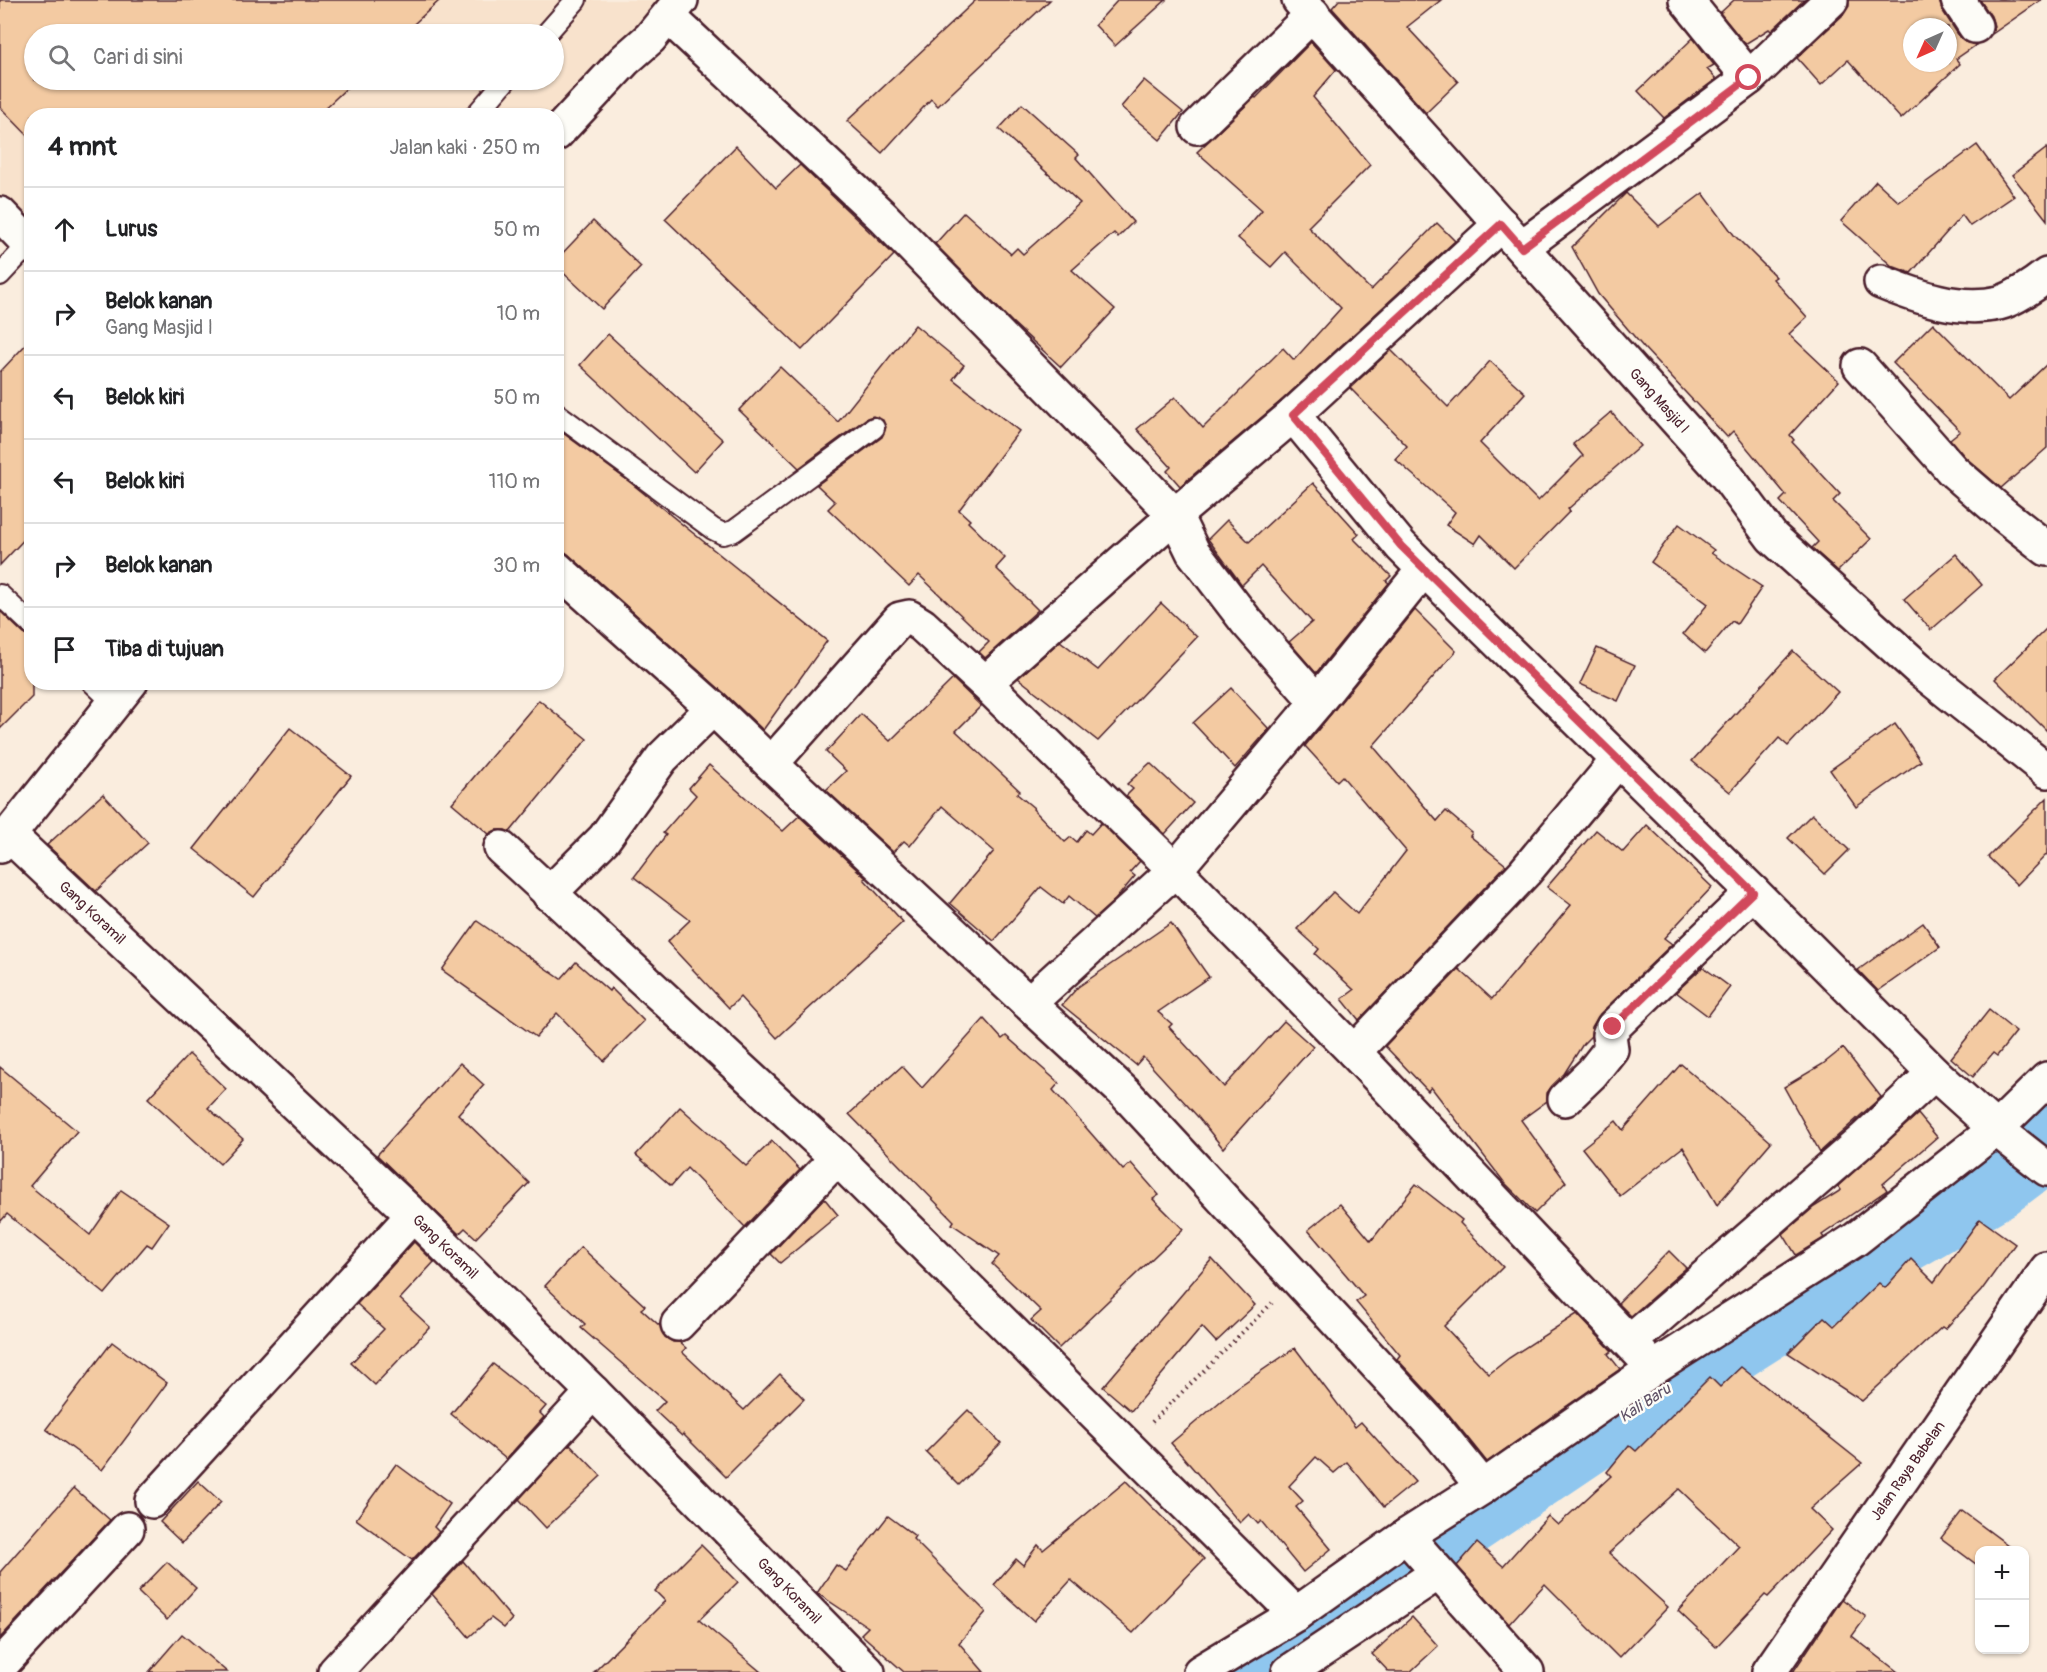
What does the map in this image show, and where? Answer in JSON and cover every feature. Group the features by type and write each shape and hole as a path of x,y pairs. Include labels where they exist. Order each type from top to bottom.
{"street":[{"path":"1686,0 1749,78"},
{"path":"985,683 1175,515 1512,236 1749,78 1831,0"},
{"path":"1197,127 1306,7"},
{"name":"Gang Masjid I","path":"1306,7 1726,475 1772,537 1919,669 2047,771"},
{"path":"564,125 625,60 650,39 675,8 884,217 1175,515 1193,552 1246,621 1317,702"},
{"path":"0,214 24,240"},
{"path":"1881,282 1959,306 2000,303 2047,275"},
{"path":"1860,366 1953,470 2047,549"},
{"path":"1293,415 1401,546 1934,1073 2008,1139 2047,1169"},
{"path":"1029,1003 1175,870 1317,702 1424,569"},
{"path":"564,575 713,708 1126,1094 1436,1429 1483,1487"},
{"path":"771,764 900,619 909,617 922,625 985,683 1175,870 1354,1052 1631,1341 1654,1368"},
{"path":"5,841 111,690"},
{"path":"549,894 604,839 662,758 713,708"},
{"path":"1354,1052 1525,872 1618,760"},
{"name":"Gang Koramil","path":"5,841 413,1215 593,1392 868,1672"},
{"path":"501,848 837,1158 1296,1614"},
{"path":"1564,1099 1592,1073 1611,1049 1609,1035 1613,1027 1753,892"},
{"path":"1631,1341 1865,1138 1934,1073"},
{"path":"1289,1672 1422,1555 1483,1487 1654,1368 2008,1139 2047,1079"},
{"path":"678,1324 837,1158"},
{"path":"152,1501 413,1215"},
{"name":"Jalan Raya Babelan","path":"1769,1672 2047,1269"},
{"path":"335,1672 593,1392"},
{"path":"0,1666 127,1529"},
{"path":"1200,1672 1296,1614 1422,1555"},
{"path":"1422,1555 1527,1672"}],"lane":[{"path":"555,24 576,0"},
{"path":"482,108 497,90"},
{"path":"0,275 24,252"},
{"path":"564,419 713,529 723,534 734,531 874,428"},
{"path":"0,595 24,618"}],"path":[{"path":"1128,1446 1298,1278"}],"shaded area":[{"path":"0,0 681,0 564,109 24,108 24,242 0,216"}],"building":[{"path":"0,0 440,0 414,24 24,24 24,90 344,90 325,108 24,108 24,132 0,107"},
{"path":"976,0 1050,0 938,106 931,99 882,153 847,121"},
{"path":"1118,0 1166,0 1115,46 1095,25"},
{"path":"1339,0 1441,0 1407,27 1458,82 1426,113 1332,8"},
{"path":"1734,0 1804,0 1771,31 1769,29 1745,44 1720,13"},
{"path":"1849,0 1939,0 1947,18 1903,18 1903,72 1951,72 1901,119 1848,60 1821,85 1797,58 1844,14 1849,6"},
{"path":"1980,0 2041,0 1992,34 1994,26 1991,16"},
{"path":"1957,33 1967,43 1976,45 1957,58"},
{"path":"1693,38 1714,65 1707,69 1716,79 1664,118 1638,91"},
{"path":"1311,42 1336,70 1313,97 1370,165 1308,227 1371,290 1437,223 1455,241 1281,401 1180,486 1167,471 1171,467 1137,429 1175,397 1203,428 1283,348 1294,360 1341,308 1285,252 1271,267 1238,238 1262,210 1197,152 1256,98"},
{"path":"1144,80 1183,112 1160,140 1121,107"},
{"path":"1022,104 1079,155 1076,158 1133,222 1118,237 1114,233 1072,270 1115,309 1061,367 1012,322 935,244 964,212 1011,254 1017,248 1023,254 1080,203 999,129"},
{"path":"1977,145 2014,196 1970,226 1962,215 1911,273 1892,266 1841,221 1876,181 1899,202"},
{"path":"736,146 776,188 800,165 894,255 802,350 665,219"},
{"path":"2047,148 2047,220 2012,175"},
{"path":"1626,193 1659,226 1703,193 1734,235 1776,277 1773,279 1807,317 1789,334 1839,381 1790,435 1794,440 1792,442 1840,494 1833,501 1871,539 1838,571 1812,548 1818,542 1780,501 1786,495 1733,431 1727,437 1644,348 1598,294 1572,247"},
{"path":"593,221 641,267 602,309 564,273 564,252"},
{"path":"1933,323 2009,400 2047,364 2047,448 2001,488 1965,457 1950,439 1960,431 1893,363"},
{"path":"915,325 964,365 953,379 1019,431 959,510 970,520 968,522 1005,558 996,568 1038,610 985,658 979,652 989,642 919,575 909,586 828,509 835,502 817,485 882,437 886,427 883,420 873,416 867,418 799,468 739,410 780,367 838,422"},
{"path":"608,334 723,440 694,472 580,365"},
{"path":"24,346 24,540 0,565 0,372"},
{"path":"1391,350 1448,407 1490,361 1525,393 1480,443 1538,501 1583,456 1573,444 1611,412 1640,446 1568,509 1570,511 1514,568 1481,535 1475,544 1446,525 1455,512 1395,459 1407,446 1350,388"},
{"path":"564,434 631,483 827,641 763,730 564,552"},
{"path":"1313,483 1359,534 1354,539 1391,576 1386,581 1389,583 1316,673 1289,642 1312,622 1261,566 1242,585 1208,539 1227,520 1249,542"},
{"path":"1679,524 1714,550 1711,553 1762,587 1737,624 1732,621 1705,653 1683,634 1708,604 1651,562"},
{"path":"1956,554 1982,585 1931,630 1904,599"},
{"path":"1161,603 1197,637 1098,741 1018,678 1060,641 1098,670"},
{"path":"1415,610 1456,651 1373,746 1437,821 1446,811 1472,833 1470,836 1506,865 1359,1020 1342,999 1354,990 1315,954 1319,949 1297,929 1333,892 1357,914 1406,851 1342,776 1337,781 1305,746"},
{"path":"0,611 24,634 24,690 32,690 32,697 0,729"},
{"path":"2047,628 2047,731 1995,679"},
{"path":"1597,648 1635,665 1618,701 1580,684"},
{"path":"1793,651 1838,692 1788,746 1779,738 1730,792 1692,761"},
{"path":"953,679 981,706 956,731 1020,791 1017,794 1034,808 1065,842 1071,837 1077,842 1086,830 1091,834 1101,823 1140,861 1130,872 1135,876 1115,900 1095,918 1069,896 1063,904 1041,887 994,941 950,903 994,851 942,806 910,846 904,841 893,852 826,790 846,771 826,752 861,714 890,741"},
{"path":"1231,688 1269,729 1235,768 1193,723"},
{"path":"539,700 587,739 510,832 496,830 489,834 452,803"},
{"path":"1895,724 1921,761 1856,807 1830,770"},
{"path":"290,728 351,776 254,897 194,849"},
{"path":"1150,763 1193,803 1165,834 1126,796 1133,789 1127,784"},
{"path":"709,765 783,831 799,816 866,878 864,879 903,922 777,1038 740,997 729,1008 667,942 690,920 634,877 666,835 663,833 696,795 689,788"},
{"path":"103,794 148,843 96,891 47,845"},
{"path":"2047,798 2047,854 2017,885 1988,857"},
{"path":"1812,814 1849,850 1825,874 1788,838"},
{"path":"1647,825 1712,887 1664,938 1672,944 1600,1014 1592,1027 1591,1036 1583,1044 1564,1074 1547,1093 1547,1101 1521,1120 1566,1182 1535,1213 1504,1182 1431,1087 1428,1091 1385,1046 1459,969 1492,999 1571,905 1547,887 1596,830 1623,852"},
{"path":"477,921 561,979 576,962 609,991 611,988 644,1021 604,1061 557,1013 536,1037 442,970"},
{"path":"1171,923 1209,977 1158,1012 1172,1024 1169,1027 1224,1087 1284,1021 1313,1047 1223,1148 1143,1057 1136,1065 1062,1005 1078,987"},
{"path":"1923,923 1940,947 1878,991 1858,970"},
{"path":"1703,967 1730,987 1708,1016 1676,992"},
{"path":"1989,1010 2016,1032 1997,1056 1993,1053 1973,1077 1951,1058"},
{"path":"984,1019 1002,1039 1006,1036 1059,1083 1053,1090 1123,1170 1131,1163 1159,1195 1153,1199 1183,1229 1059,1348 1031,1320 1041,1311 992,1264 999,1256 952,1224 954,1221 849,1114 902,1066 922,1088"},
{"path":"1843,1048 1881,1097 1820,1152 1784,1087 1823,1064"},
{"path":"189,1054 226,1089 208,1108 243,1139 220,1164 148,1098"},
{"path":"460,1063 484,1085 458,1114 529,1183 476,1238 465,1228 459,1234 377,1155"},
{"path":"1681,1064 1771,1142 1717,1205 1683,1147 1620,1196 1582,1148 1616,1121 1623,1130"},
{"path":"0,1067 77,1131 30,1186 90,1235 121,1190 169,1223 152,1247 147,1244 105,1294 7,1214 0,1222"},
{"path":"680,1107 746,1166 772,1141 800,1170 745,1227 687,1168 671,1186 636,1155"},
{"path":"1918,1114 1937,1137 1883,1184 1887,1190 1822,1235 1824,1238 1796,1255 1783,1234 1814,1207 1841,1190 1838,1186"},
{"path":"1416,1184 1462,1220 1460,1223 1503,1267 1444,1326 1489,1374 1509,1358 1577,1314 1612,1351 1608,1354 1620,1369 1487,1462 1450,1416 1397,1359 1400,1355 1356,1302 1364,1296 1308,1230 1340,1204 1371,1241"},
{"path":"824,1198 838,1215 780,1263 771,1254"},
{"path":"1980,1219 2015,1244 1981,1291 1945,1329 1942,1327 1862,1401 1788,1353 1824,1317 1834,1326 1879,1283 1885,1288 1911,1259 1934,1282"},
{"path":"414,1242 434,1262 400,1299 430,1327 375,1385 351,1363 384,1329 357,1304"},
{"path":"581,1247 645,1306 641,1309 660,1326 665,1337 673,1342 679,1342 686,1348 682,1352 744,1410 780,1374 804,1399 726,1477 683,1434 682,1436 655,1411 665,1401 581,1328 585,1324 545,1286"},
{"path":"1669,1251 1686,1268 1631,1316 1618,1303"},
{"path":"1212,1259 1255,1305 1216,1342 1202,1327 1131,1411 1103,1387"},
{"path":"112,1342 167,1383 102,1470 46,1429"},
{"path":"1295,1348 1355,1427 1361,1422 1415,1482 1384,1507 1347,1462 1334,1473 1316,1457 1289,1486 1303,1501 1296,1507 1331,1549 1303,1572 1261,1521 1258,1524 1249,1514 1240,1523 1171,1443 1235,1389"},
{"path":"493,1364 546,1406 540,1413 544,1417 506,1459 451,1414"},
{"path":"1741,1367 1862,1463 1810,1509 1832,1530 1768,1597 1765,1595 1716,1647 1678,1611 1739,1546 1679,1489 1609,1553 1668,1607 1619,1658 1545,1584 1509,1624 1457,1566 1477,1543 1503,1566 1548,1516 1558,1525 1611,1476 1607,1472 1629,1445 1636,1451 1710,1377 1720,1387"},
{"path":"968,1410 1001,1443 959,1485 926,1452"},
{"path":"570,1444 601,1476 546,1528 519,1499"},
{"path":"396,1464 450,1504 434,1527 439,1532 412,1560 356,1519"},
{"path":"198,1481 221,1502 182,1543 160,1522"},
{"path":"1126,1481 1204,1559 1133,1633 1071,1580 1034,1621 994,1585 1016,1559 1023,1565 1038,1545 1043,1550"},
{"path":"74,1488 110,1520 0,1638 0,1572"},
{"path":"1962,1511 2009,1546 1975,1546 1975,1563 1941,1538"},
{"path":"888,1516 915,1536 913,1539 986,1612 959,1643 984,1672 904,1672 861,1634 868,1627 817,1593 836,1565 846,1571"},
{"path":"701,1545 738,1582 699,1620 761,1672 594,1672 665,1601 655,1591"},
{"path":"463,1561 512,1619 504,1628 491,1618 469,1637 432,1594"},
{"path":"167,1562 196,1588 167,1620 138,1592"},
{"path":"1842,1599 1866,1617 1852,1636 1898,1672 1793,1672"},
{"path":"1412,1617 1438,1646 1410,1672 1389,1672 1372,1654"},
{"path":"182,1634 227,1672 149,1672"}],"waterway":[{"name":"Kali Baru","path":"1244,1672 1603,1430 1903,1239 1996,1185 2038,1153 2047,1139"}],"route":[{"path":"1613,1027 1753,892 1401,546 1293,415 1501,224 1522,248 1749,78"}]}
